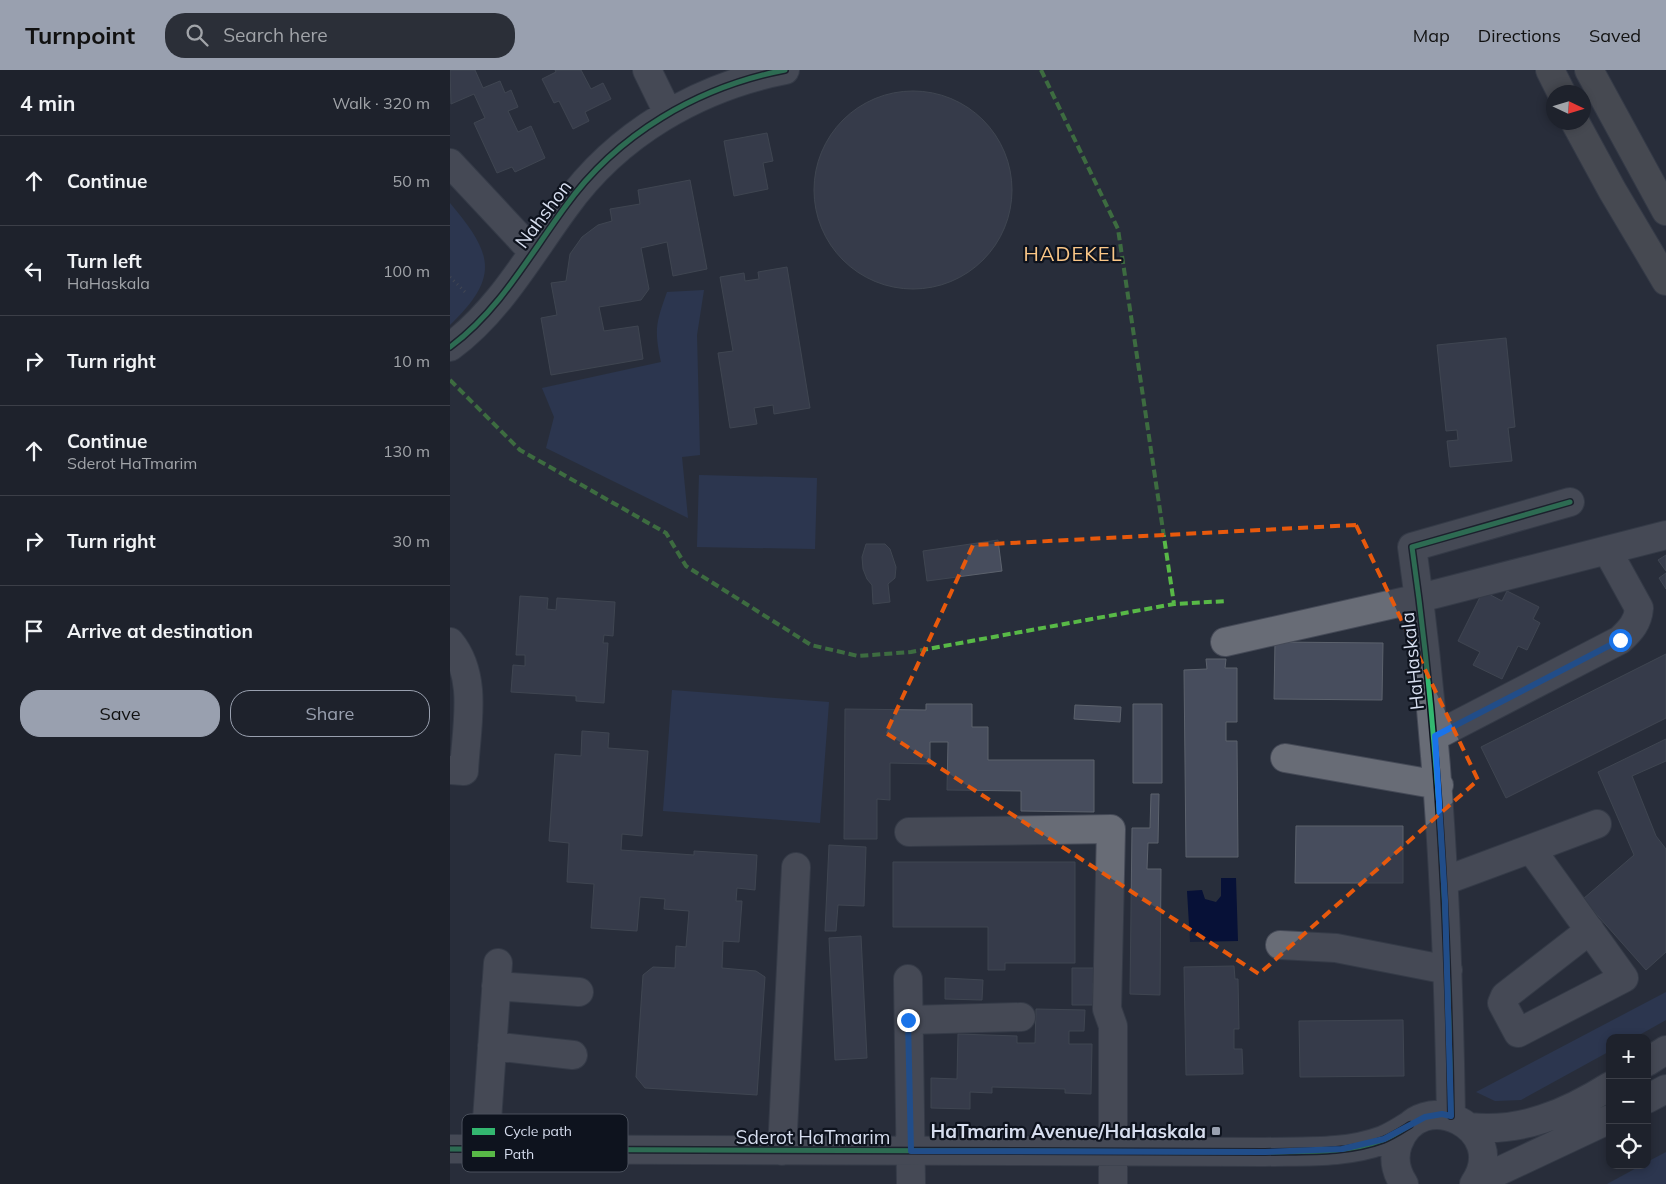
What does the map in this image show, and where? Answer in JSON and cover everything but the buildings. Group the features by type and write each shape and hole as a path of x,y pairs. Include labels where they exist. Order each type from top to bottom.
{"main road":[{"path":"1550,70 1558,85"},
{"path":"1589,70 1666,211"},
{"path":"1579,130 1612,190 1666,281"}],"street":[{"path":"647,70 668,113"},
{"name":"Nahshon","path":"450,347 484,319 566,205 595,172 639,132 668,113 733,84 786,70"},
{"path":"450,163 533,252"},
{"name":"HaHaskala","path":"1460,1122 1448,970 1435,736 1420,598 1412,547 1570,502"},
{"path":"1225,642 1420,598 1666,535"},
{"path":"1435,736 1620,640 1633,628 1639,616 1640,608 1608,550"},
{"path":"450,642 466,668 469,685 464,771 450,770"},
{"path":"1285,758 1439,785"},
{"path":"1444,881 1596,824"},
{"path":"910,832 1111,829 1107,1009 1113,1026 1113,1184"},
{"path":"1530,849 1590,930"},
{"path":"782,1151 796,867"},
{"path":"1280,945 1336,948 1448,970"},
{"path":"487,1114 497,975 579,992"},
{"path":"908,979 911,1184"},
{"path":"908,1020 1021,1018"},
{"path":"492,1046 574,1055"},
{"path":"1651,1059 1666,1050"},
{"path":"1460,1122 1490,1130 1526,1124 1563,1111 1606,1088"},
{"path":"1651,1097 1666,1089"},
{"name":"Sderot HaTmarim","path":"628,1150 1265,1152 1342,1149 1384,1139 1433,1115 1460,1122"},
{"path":"1460,1122 1476,1137 1482,1153 1481,1170 1475,1183"},
{"path":"1475,1183 1606,1122"},
{"path":"1404,1184 1398,1172 1395,1155 1400,1138 1410,1125"}],"highlighted area":[{"path":"1356,525 1478,780 1259,974 886,733 973,545"}],"shaded area":[{"path":"450,203 475,236 482,251 485,264 483,278 477,292 466,308 450,325"},
{"path":"704,290 697,335 700,455 682,457 688,518 546,448 554,417 542,388 661,362 657,342 657,326 667,292"},
{"path":"699,475 817,478 815,549 697,547"},
{"path":"672,690 829,702 820,823 663,811"},
{"path":"1221,878 1236,878 1238,941 1190,942 1187,891 1202,890 1205,899 1216,902 1221,896"},
{"path":"1666,992 1666,1020 1641,1034 1606,1034 1606,1053 1521,1100 1495,1101 1476,1092"},
{"path":"1666,1152 1666,1184 1607,1184 1635,1169 1651,1169 1651,1160"}],"marked path":[{"path":"1041,70 1118,229 1174,604"},
{"path":"450,380 520,450 666,533 686,566 811,645 858,656 911,652 1174,604 1227,601"}],"cycle path":[{"path":"450,347 484,317 526,263 565,207 609,157 635,136 691,102 721,88 785,70"},
{"path":"1451,1116 1441,831 1429,689 1412,547 1570,502"},
{"path":"628,1150 1310,1151 1354,1148 1387,1138 1410,1125"},
{"path":"450,1149 462,1149"}],"place":[{"name":"HaTmarim Avenue/HaHaskala","path":"1216,1131"}],"district":[{"name":"HADEKEL","path":"1073,254"}],"route":[{"path":"908,1020 911,1151 1265,1152 1342,1149 1364,1146 1384,1139 1425,1117 1442,1114 1451,1116 1448,970 1442,829 1435,736 1620,640"}]}
